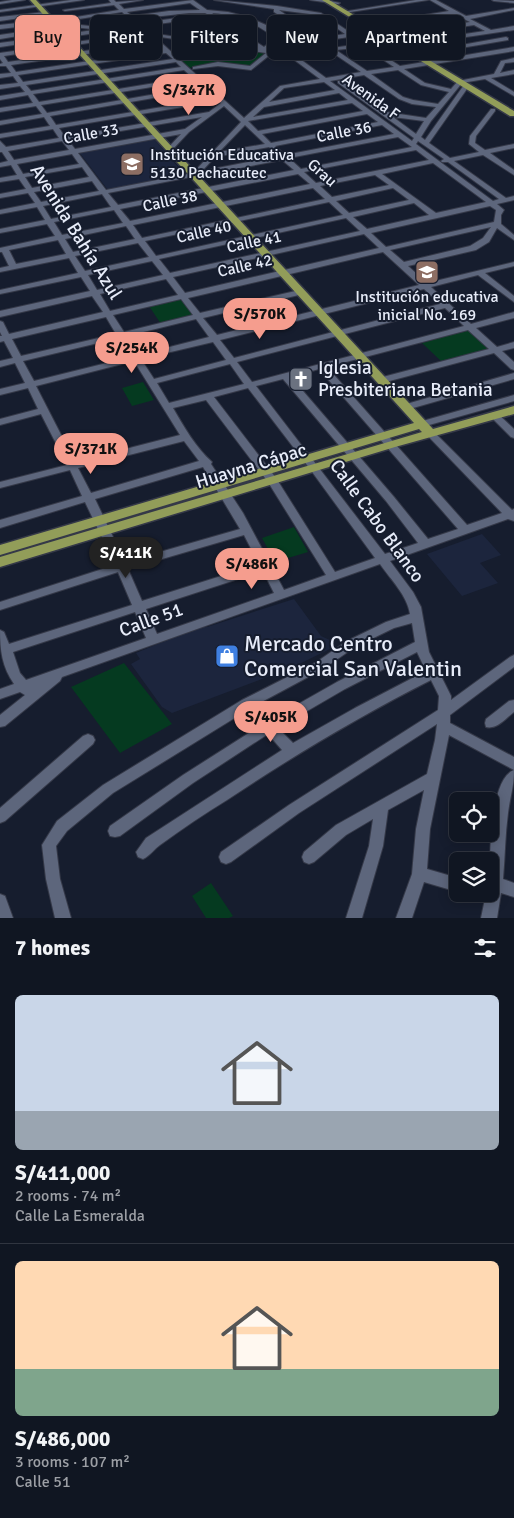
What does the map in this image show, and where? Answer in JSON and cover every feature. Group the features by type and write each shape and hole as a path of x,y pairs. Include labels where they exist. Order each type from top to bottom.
{"main road":[{"path":"331,1 355,15"},
{"path":"39,6 48,15"},
{"path":"81,53 426,429"},
{"path":"425,60 514,114"},
{"path":"437,61 465,83"},
{"name":"Huayna Cápac","path":"0,550 103,525 426,429 514,410"},
{"name":"Huayna Cápac","path":"0,562 103,525"}],"street":[{"path":"0,3 22,0"},
{"path":"0,11 82,0"},
{"path":"66,10 112,2 141,0"},
{"path":"216,0 240,1 256,5 316,12 347,34"},
{"path":"264,6 272,0"},
{"path":"312,0 331,1"},
{"path":"348,11 426,0"},
{"path":"432,0 460,15"},
{"path":"494,0 514,2"},
{"path":"80,17 190,1 211,15"},
{"name":"Grau","path":"112,2 127,15"},
{"path":"219,10 230,2"},
{"path":"57,4 70,15"},
{"path":"245,13 256,5"},
{"path":"0,19 39,6"},
{"path":"277,7 276,11 282,15"},
{"path":"151,15 199,8 245,13 265,26 278,38 264,50"},
{"path":"465,18 514,9"},
{"path":"433,15 454,12"},
{"path":"465,18 514,44"},
{"path":"465,25 476,24"},
{"path":"0,27 15,26"},
{"path":"465,36 514,28"},
{"path":"0,37 15,34"},
{"path":"465,46 506,40"},
{"path":"0,45 15,43"},
{"path":"257,45 264,50"},
{"name":"Grau","path":"162,46 172,56"},
{"path":"257,49 267,51"},
{"path":"194,176 246,121 282,88 514,49"},
{"path":"0,76 167,51"},
{"path":"4,65 90,52"},
{"path":"0,55 15,53"},
{"path":"337,53 401,98 412,102 440,106"},
{"name":"Calle Cabo Blanco","path":"0,55 4,65 14,73 127,224 311,463 409,595 415,607 421,645 445,696 446,711 423,829 419,874 404,918"},
{"path":"195,68 218,64 251,68 267,55"},
{"path":"0,87 176,60"},
{"name":"Grau","path":"176,60 246,121 347,216 514,367"},
{"name":"Avenida F","path":"297,60 492,203"},
{"path":"307,60 505,200"},
{"path":"387,60 427,86 452,91"},
{"path":"496,75 503,62 514,60"},
{"path":"0,98 186,68"},
{"path":"0,231 300,172 415,146 417,138 428,120 452,91 465,83 514,72"},
{"path":"486,77 514,94"},
{"path":"0,110 196,78"},
{"path":"425,144 465,83"},
{"path":"504,88 514,86"},
{"path":"0,123 127,103 207,87"},
{"path":"263,105 340,91"},
{"path":"0,136 136,113 222,101"},
{"path":"170,149 222,101"},
{"path":"246,121 354,101"},
{"path":"493,110 472,139 472,144 514,173"},
{"path":"257,133 368,112"},
{"path":"1,147 64,139 209,114"},
{"path":"384,114 428,120"},
{"path":"211,156 383,123"},
{"name":"Calle 33","path":"0,164 188,131"},
{"name":"Calle 36","path":"0,212 400,135"},
{"name":"Calle 38","path":"2,250 315,185 483,153 514,142"},
{"name":"Avenida Bahía Azul","path":"1,147 31,190 186,437 207,462 266,566 280,595"},
{"path":"0,180 84,165"},
{"path":"377,173 434,216"},
{"path":"0,196 94,178"},
{"path":"0,270 395,186"},
{"name":"Calle 41","path":"0,314 514,198"},
{"name":"Calle 40","path":"0,292 415,201"},
{"path":"403,265 473,248 486,240 497,223 496,218 500,210 492,203"},
{"path":"497,223 514,238"},
{"name":"Calle 42","path":"3,338 497,223"},
{"path":"2,250 13,267"},
{"path":"0,392 514,264"},
{"path":"480,273 514,300"},
{"path":"0,364 300,292"},
{"path":"151,382 447,305"},
{"path":"167,407 514,315"},
{"path":"0,324 3,338 18,360 103,525 153,639"},
{"path":"382,380 514,345"},
{"path":"321,366 466,531"},
{"path":"285,376 350,451 426,545"},
{"path":"406,407 514,376"},
{"path":"208,396 269,475 333,577"},
{"name":"Huayna Cápac","path":"426,429 514,398"},
{"path":"0,422 44,410"},
{"path":"494,415 514,435"},
{"path":"426,429 513,516"},
{"path":"0,485 186,437"},
{"path":"0,524 207,462"},
{"name":"Calle 51","path":"0,694 153,639 513,516"},
{"path":"0,606 121,567 246,531"},
{"name":"Calle 51","path":"5,650 266,566"},
{"path":"63,918 49,857 49,845 55,834 108,789 247,704 319,666 351,644 370,634 416,617"},
{"path":"0,635 16,675 27,692 27,700"},
{"path":"114,831 197,772 270,727 421,645"},
{"path":"226,857 294,809 446,711 514,660"},
{"path":"0,722 62,672"},
{"path":"143,852 151,843 222,794 291,750 343,719 433,673"},
{"path":"247,704 291,750"},
{"path":"491,723 514,704"},
{"path":"444,726 514,764"},
{"path":"0,817 88,740"},
{"path":"496,852 502,805 508,782 514,776"},
{"path":"309,858 341,830 433,778"},
{"path":"354,918 376,846 382,807"},
{"path":"419,874 449,882"},
{"path":"499,890 514,890"},
{"path":"0,901 5,918"},
{"path":"489,918 491,902"}],"shaded area":[{"name":"Institución Educativa 5130 Pachacutec","path":"154,139 185,175 108,190 79,152"},
{"path":"482,534 501,555 480,563 498,583 462,596 427,554"},
{"name":"Mercado Centro Comercial San Valentin","path":"294,599 321,636 334,642 336,646 291,668 172,713 162,707 131,664 140,659 136,653 198,627 207,627"}],"green space":[{"path":"257,51 266,52 249,68 217,64 187,68 178,60 257,60"},
{"path":"181,299 194,316 161,324 149,306"},
{"path":"468,330 489,349 441,361 422,343"},
{"path":"143,382 154,400 132,406 122,388"},
{"path":"294,527 308,552 275,562 262,538"},
{"path":"124,663 172,724 120,753 71,687"},
{"path":"211,883 233,916 229,918 206,918 192,896"}],"place":[{"name":"Institución Educativa 5130 Pachacutec","path":"132,164"},
{"name":"Institución educativa inicial No. 169","path":"427,272"},
{"name":"Iglesia Presbiteriana Betania","path":"301,379"},
{"name":"Mercado Centro Comercial San Valentin","path":"227,656"}]}
